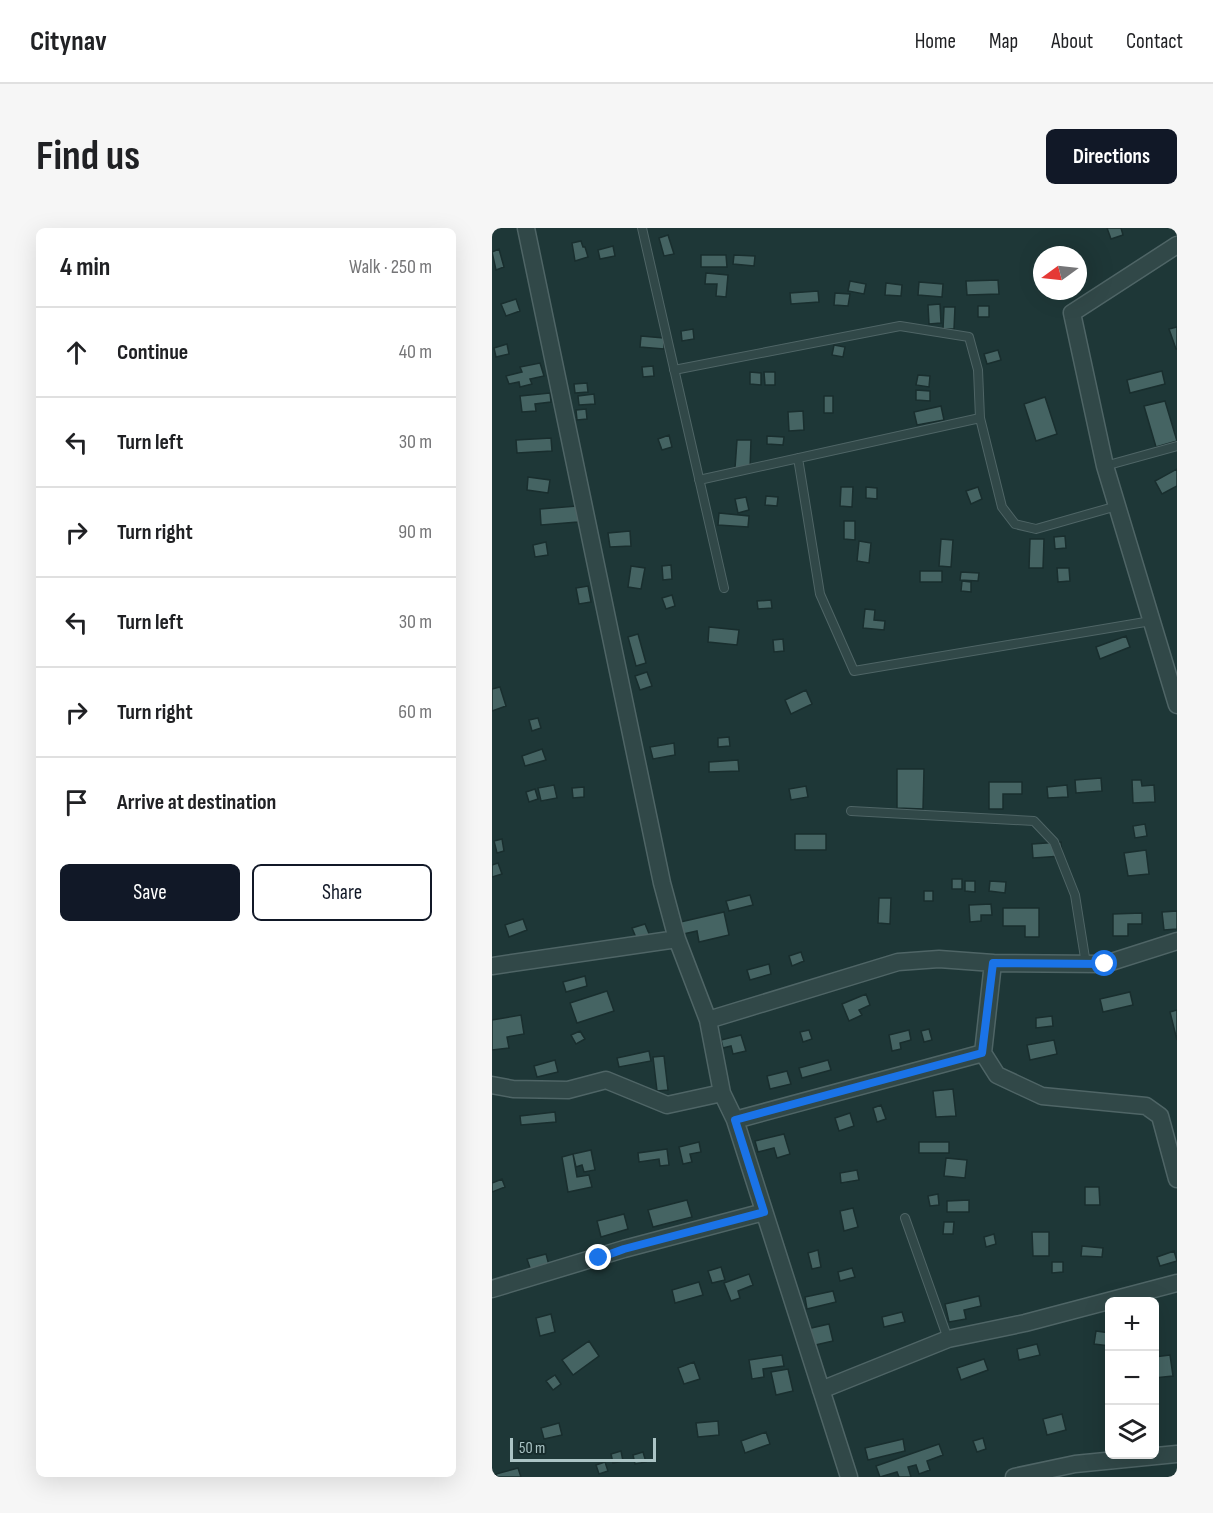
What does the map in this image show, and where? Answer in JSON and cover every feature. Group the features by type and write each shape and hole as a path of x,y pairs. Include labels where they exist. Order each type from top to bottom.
{"street":[{"path":"525,228 659,871 677,939 708,1020 722,1093 735,1120 849,1477"},
{"path":"1177,245 1072,313 1105,466 1152,621 1174,684 1177,705"},
{"path":"492,966 677,939"},
{"path":"708,1020 898,962 939,959 993,963 1105,964 1177,941"},
{"path":"993,963 982,1053 998,1075 1042,1096 1146,1106 1160,1116 1177,1179"},
{"path":"735,1120 982,1053"},
{"path":"492,1084 513,1089 568,1090 606,1080 667,1105 722,1093"},
{"path":"492,1289 624,1249 764,1212"},
{"path":"1135,1297 1177,1283"},
{"path":"821,1390 948,1340 1105,1305"},
{"path":"1159,1455 1177,1454"},
{"path":"1014,1477 1075,1464 1121,1459"}],"lane":[{"path":"642,228 724,588"},
{"path":"674,370 900,327 969,337 978,369 980,418 1002,507 1015,524 1036,530 1117,506"},
{"path":"699,480 980,418"},
{"path":"1105,466 1177,446"},
{"path":"798,458 820,594 854,671 1152,621"},
{"path":"851,811 1034,821 1054,842 1076,895 1086,964"},
{"path":"905,1218 948,1340"}],"building":[{"path":"1107,228 1121,228 1123,235 1111,239"},
{"path":"668,235 674,254 664,256 659,238"},
{"path":"581,241 588,257 575,261 572,243"},
{"path":"613,246 615,256 600,259 598,250"},
{"path":"499,249 504,267 496,270 492,252"},
{"path":"701,255 726,255 727,267 701,267"},
{"path":"734,255 755,256 754,266 733,264"},
{"path":"706,273 728,275 726,297 716,296 717,284 705,284"},
{"path":"998,280 999,294 967,295 966,281"},
{"path":"850,281 866,284 864,294 848,291"},
{"path":"919,282 943,284 942,297 918,295"},
{"path":"886,283 902,285 901,296 885,295"},
{"path":"818,291 819,302 791,304 790,293"},
{"path":"835,293 850,294 848,306 834,305"},
{"path":"516,299 520,311 506,316 501,304"},
{"path":"940,304 941,323 929,324 928,305"},
{"path":"978,306 989,306 989,317 978,317"},
{"path":"944,307 955,307 954,329 943,329"},
{"path":"1177,327 1177,349 1176,349 1169,329"},
{"path":"693,329 694,339 682,341 681,331"},
{"path":"641,336 664,338 664,349 640,347"},
{"path":"507,344 509,354 496,357 494,348"},
{"path":"834,345 845,347 843,357 832,355"},
{"path":"998,350 1001,360 987,364 984,354"},
{"path":"540,363 544,376 530,379 532,384 520,387 519,382 509,384 506,376 522,372 520,367"},
{"path":"653,366 654,376 643,377 642,367"},
{"path":"1162,371 1165,384 1130,393 1127,380"},
{"path":"750,372 761,373 761,385 750,384"},
{"path":"764,372 775,372 775,385 765,385"},
{"path":"918,375 930,376 929,387 916,385"},
{"path":"587,383 588,392 575,393 574,384"},
{"path":"916,390 930,391 930,401 916,400"},
{"path":"550,393 551,402 535,404 536,411 522,412 520,396"},
{"path":"594,394 595,404 579,405 578,396"},
{"path":"824,396 833,396 833,413 824,413"},
{"path":"1045,397 1057,434 1036,441 1024,404"},
{"path":"1165,401 1177,441 1156,447 1144,406"},
{"path":"941,406 944,420 917,425 914,412"},
{"path":"586,409 587,419 577,420 576,410"},
{"path":"803,411 804,430 789,431 788,412"},
{"path":"669,435 672,447 662,450 658,439"},
{"path":"767,436 784,437 783,445 767,444"},
{"path":"551,438 552,451 517,453 516,440"},
{"path":"737,440 751,440 750,469 735,468"},
{"path":"1177,469 1177,486 1162,494 1155,481"},
{"path":"528,477 550,480 548,493 527,490"},
{"path":"841,487 853,487 852,507 840,506"},
{"path":"866,487 877,488 877,499 866,498"},
{"path":"978,487 982,499 971,504 966,491"},
{"path":"766,496 778,497 777,506 765,505"},
{"path":"746,497 749,510 738,513 735,499"},
{"path":"577,506 578,522 541,525 540,509"},
{"path":"719,513 749,516 748,527 718,525"},
{"path":"844,521 855,521 855,540 844,539"},
{"path":"630,531 631,546 610,547 608,533"},
{"path":"1065,536 1066,548 1055,549 1054,537"},
{"path":"941,539 953,540 951,567 939,566"},
{"path":"1030,539 1044,539 1043,568 1029,568"},
{"path":"859,541 871,543 869,563 857,561"},
{"path":"546,542 548,555 535,557 533,545"},
{"path":"671,565 672,579 663,580 662,566"},
{"path":"631,566 645,568 641,589 628,587"},
{"path":"1057,568 1069,568 1070,581 1058,582"},
{"path":"920,571 942,571 942,582 920,582"},
{"path":"961,572 979,573 978,581 960,580"},
{"path":"962,581 971,582 971,592 961,591"},
{"path":"588,586 591,602 579,604 576,588"},
{"path":"672,595 675,606 666,609 662,598"},
{"path":"771,600 772,608 758,609 757,601"},
{"path":"865,609 875,610 874,620 885,621 884,630 863,628"},
{"path":"709,627 739,630 737,645 708,642"},
{"path":"638,634 646,663 636,666 628,637"},
{"path":"1126,636 1130,647 1100,659 1096,647"},
{"path":"783,639 784,651 774,652 773,640"},
{"path":"647,672 652,686 640,690 635,676"},
{"path":"500,687 506,706 492,711 492,689"},
{"path":"806,690 812,704 791,714 785,700"},
{"path":"538,718 541,728 532,731 529,720"},
{"path":"729,737 730,746 718,747 718,738"},
{"path":"674,743 675,755 653,759 650,747"},
{"path":"542,749 546,760 525,766 522,756"},
{"path":"738,760 739,771 709,772 709,762"},
{"path":"897,769 924,769 923,809 897,808"},
{"path":"1101,778 1102,791 1076,793 1075,780"},
{"path":"1132,780 1141,780 1142,786 1154,785 1155,802 1133,803"},
{"path":"989,782 1022,782 1022,794 1003,794 1003,809 989,809"},
{"path":"554,785 557,798 541,801 538,788"},
{"path":"1067,785 1068,797 1048,798 1047,787"},
{"path":"806,786 808,797 791,800 789,789"},
{"path":"584,787 584,797 573,798 572,788"},
{"path":"535,789 538,799 529,802 526,792"},
{"path":"1145,824 1147,836 1135,838 1133,826"},
{"path":"795,834 826,834 826,850 795,850"},
{"path":"502,839 504,851 497,853 494,841"},
{"path":"1061,842 1062,856 1033,858 1032,844"},
{"path":"1146,850 1149,874 1128,876 1124,853"},
{"path":"498,863 502,874 492,877 492,865"},
{"path":"952,879 962,879 962,889 952,889"},
{"path":"965,881 975,881 975,892 965,891"},
{"path":"990,881 1006,882 1005,893 989,891"},
{"path":"924,891 933,891 933,901 924,901"},
{"path":"750,895 753,905 729,911 726,901"},
{"path":"879,898 891,898 890,924 878,923"},
{"path":"991,904 992,915 981,915 981,921 970,922 969,905"},
{"path":"1003,908 1039,908 1039,937 1025,937 1025,926 1003,926"},
{"path":"1177,911 1177,929 1164,930 1162,912"},
{"path":"724,912 729,935 699,942 697,931 679,935 676,923"},
{"path":"1142,913 1142,924 1128,924 1128,936 1113,936 1113,914"},
{"path":"523,919 527,930 509,937 505,925"},
{"path":"645,924 650,936 637,940 632,928"},
{"path":"801,952 804,961 792,966 789,956"},
{"path":"769,964 771,974 750,980 747,970"},
{"path":"585,976 587,986 566,992 563,982"},
{"path":"607,991 614,1011 577,1023 570,1003"},
{"path":"1130,992 1133,1005 1103,1012 1100,999"},
{"path":"866,994 870,1005 859,1010 862,1015 849,1021 842,1004"},
{"path":"1177,1010 1177,1040 1170,1012"},
{"path":"521,1015 524,1034 507,1037 509,1048 492,1050 492,1020"},
{"path":"1052,1016 1053,1026 1036,1028 1036,1018"},
{"path":"929,1029 932,1040 924,1042 921,1031"},
{"path":"809,1030 812,1039 803,1042 800,1032"},
{"path":"909,1030 911,1040 900,1043 901,1049 892,1051 889,1035"},
{"path":"580,1031 585,1039 576,1044 571,1035"},
{"path":"741,1035 746,1051 733,1054 731,1046 723,1048 721,1040"},
{"path":"1054,1040 1057,1054 1030,1060 1027,1045"},
{"path":"649,1051 651,1061 619,1067 617,1058"},
{"path":"664,1056 668,1090 657,1091 653,1057"},
{"path":"555,1060 558,1072 537,1077 534,1066"},
{"path":"828,1060 831,1070 802,1078 799,1068"},
{"path":"787,1071 791,1084 770,1089 767,1076"},
{"path":"953,1089 956,1116 936,1117 933,1091"},
{"path":"881,1105 886,1119 877,1122 873,1108"},
{"path":"555,1112 556,1122 521,1125 520,1116"},
{"path":"850,1113 854,1126 839,1131 835,1118"},
{"path":"784,1134 790,1154 777,1158 774,1148 758,1152 755,1141"},
{"path":"699,1142 701,1152 690,1154 692,1162 683,1164 679,1147"},
{"path":"919,1142 949,1142 949,1153 919,1153"},
{"path":"667,1149 669,1165 660,1166 659,1159 639,1162 638,1153"},
{"path":"591,1150 595,1170 584,1172 582,1165 576,1167 573,1154"},
{"path":"573,1154 577,1177 589,1175 592,1187 568,1192 562,1157"},
{"path":"946,1158 967,1160 965,1178 944,1176"},
{"path":"857,1170 859,1180 841,1183 840,1173"},
{"path":"502,1179 505,1187 492,1192 492,1183"},
{"path":"1085,1187 1099,1187 1100,1205 1085,1205"},
{"path":"938,1194 939,1205 930,1206 928,1196"},
{"path":"687,1200 692,1217 653,1227 648,1210"},
{"path":"969,1200 969,1212 947,1212 947,1201"},
{"path":"853,1208 858,1227 844,1231 840,1211"},
{"path":"624,1214 628,1229 601,1237 597,1221"},
{"path":"944,1222 954,1222 953,1234 943,1234"},
{"path":"1032,1232 1049,1232 1049,1256 1033,1256"},
{"path":"994,1234 996,1244 986,1247 984,1237"},
{"path":"1082,1246 1103,1248 1102,1257 1081,1256"},
{"path":"818,1250 821,1267 812,1269 808,1253"},
{"path":"1174,1251 1177,1261 1160,1266 1157,1257"},
{"path":"546,1254 550,1269 532,1274 527,1259"},
{"path":"1052,1262 1063,1262 1063,1272 1052,1273"},
{"path":"721,1267 725,1280 712,1283 708,1271"},
{"path":"852,1268 855,1277 840,1281 838,1272"},
{"path":"749,1274 753,1285 738,1291 740,1298 731,1301 724,1283"},
{"path":"699,1282 703,1295 675,1303 672,1290"},
{"path":"833,1291 836,1302 807,1309 805,1297"},
{"path":"979,1296 981,1306 964,1310 966,1319 949,1322 945,1304"},
{"path":"902,1312 905,1322 884,1327 882,1317"},
{"path":"551,1314 555,1332 540,1336 536,1318"},
{"path":"829,1324 833,1341 811,1346 807,1329"},
{"path":"1096,1331 1105,1332 1105,1345 1094,1344"},
{"path":"589,1341 599,1356 573,1375 562,1360"},
{"path":"1037,1344 1040,1355 1019,1360 1017,1349"},
{"path":"782,1355 784,1366 763,1369 764,1377 752,1379 749,1360"},
{"path":"1170,1355 1173,1376 1159,1377 1159,1356"},
{"path":"984,1359 988,1370 961,1380 957,1368"},
{"path":"694,1362 700,1379 684,1384 678,1368"},
{"path":"788,1369 793,1391 776,1395 771,1372"},
{"path":"555,1375 561,1384 553,1390 546,1381"},
{"path":"1062,1414 1066,1430 1047,1435 1043,1419"},
{"path":"718,1421 719,1435 698,1437 696,1423"},
{"path":"559,1423 562,1435 544,1439 541,1428"},
{"path":"766,1432 770,1444 745,1453 741,1441"},
{"path":"983,1438 986,1449 977,1452 973,1441"},
{"path":"903,1439 905,1451 868,1460 865,1448"},
{"path":"939,1444 943,1455 927,1461 930,1470 919,1474 916,1465 908,1467 911,1477 899,1477 897,1472 880,1477 876,1466"},
{"path":"621,1451 623,1461 613,1463 611,1454"},
{"path":"643,1452 646,1462 635,1464 633,1455"},
{"path":"605,1462 608,1471 599,1474 596,1465"},
{"path":"518,1468 521,1477 497,1477 496,1474"}],"route":[{"path":"599,1258 624,1249 764,1212 735,1120 982,1053 993,963 1105,964"}]}
